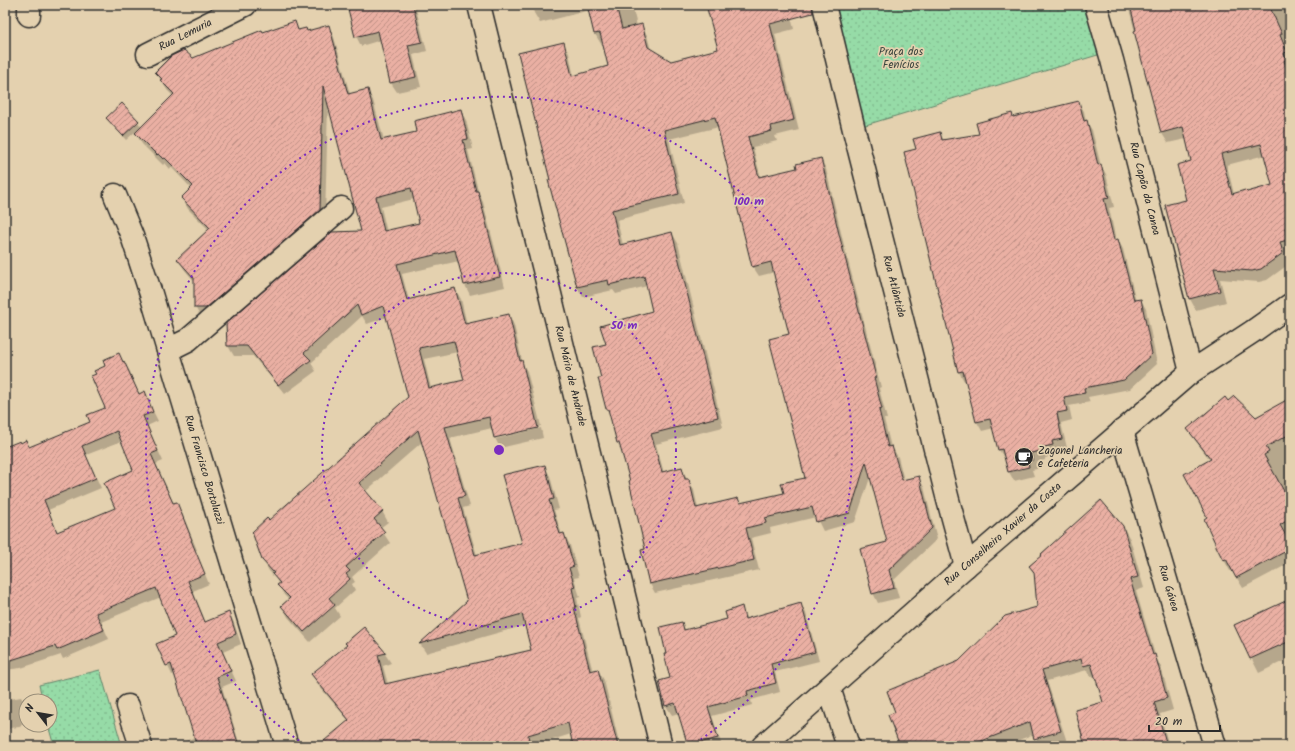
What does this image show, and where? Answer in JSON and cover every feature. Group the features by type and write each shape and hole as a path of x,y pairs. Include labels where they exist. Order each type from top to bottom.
{"street":[{"name":"Rua Lemuria","path":"148,54 246,5"},
{"name":"Rua Mário de Andrade","path":"479,5 661,746"},
{"name":"Rua Atlântida","path":"824,5 940,470 966,566"},
{"name":"Rua Capão da Canoa","path":"1096,5 1114,67 1191,372"},
{"name":"Rua Francisco Bortoluzzi","path":"115,195 132,236 168,350 287,746"},
{"path":"168,350 188,340 341,208"},
{"name":"Rua Conselheiro Xavier da Costa","path":"763,746 966,566 1191,372 1290,305"},
{"name":"Rua Gávea","path":"1122,431 1215,746"},
{"path":"829,688 848,746"},
{"path":"128,706 142,746"}],"green space":[{"name":"Praça dos Fenícios","path":"835,5 1087,5 1101,54 859,127"},
{"path":"100,670 122,746 54,746 50,733 58,733 58,693 41,693 39,685"}],"building":[{"path":"363,5 413,5 422,42 408,45 416,77 390,83 378,31 355,37 348,9"},
{"path":"587,5 616,5 622,29 642,24 648,47 671,61 718,49 706,5 812,5 813,13 770,24 794,120 771,126 772,131 748,137 759,177 797,168 796,164 821,158 876,377 874,378 882,409 879,410 888,447 892,446 902,480 919,476 932,528 889,570 894,588 872,594 860,549 887,542 866,462 850,513 816,522 812,507 765,518 766,523 746,528 754,560 649,584 641,550 645,549 630,481 619,443 617,443 608,409 606,409 598,378 601,378 593,347 606,344 600,326 652,311 644,276 609,285 608,280 577,287 548,180 550,180 518,53 564,42 572,76 608,66 600,33 594,34","holes":["715,117 752,267 771,262 789,334 769,339 805,478 781,483 784,493 740,503 738,498 696,508 689,479 685,479 682,467 662,472 651,434 718,417 672,232 620,245 612,210 679,194 664,130"]},
{"path":"1130,5 1269,5 1282,34 1280,35 1287,52 1284,53 1286,59 1284,61 1290,76 1290,227 1285,228 1288,240 1280,242 1283,253 1261,269 1252,271 1214,268 1220,291 1189,299 1165,205 1186,200 1177,165 1191,161 1183,127 1161,133 1134,31 1136,30","holes":["1261,144 1272,185 1247,192 1245,190 1232,194 1221,154"]},
{"path":"295,21 298,30 306,28 307,31 329,25 348,94 368,89 381,140 416,132 414,121 461,109 468,139 463,140 500,277 464,285 455,250 397,264 407,300 455,288 465,324 509,314 520,361 522,360 538,428 494,438 489,417 445,427 465,496 458,498 475,555 522,543 502,475 545,465 554,499 549,500 560,534 564,533 574,566 569,568 575,587 572,588 576,607 574,607 590,671 598,669 618,746 573,746 568,723 528,735 530,746 318,746 349,720 311,674 347,645 345,643 364,627 386,653 378,655 385,684 531,650 522,614 419,644 467,601 418,430 359,483 383,511 374,519 385,532 346,567 350,571 346,574 350,579 329,598 335,605 304,632 281,606 290,598 277,585 280,583 272,574 274,573 262,560 252,532 267,518 269,520 408,397 383,306 361,315 357,305 304,353 311,360 278,385 247,346 227,346 226,323 332,232 361,231 323,86 320,210 206,308 194,308 194,278 177,259 210,228 181,198 193,186 165,158 163,159 158,154 157,155 135,133 174,94 160,80 162,79 155,72 171,56 184,50 193,58 262,30 263,32","holes":["411,188 419,223 384,231 376,197","454,341 464,380 429,388 419,348"]},
{"path":"1079,101 1084,121 1087,120 1098,165 1101,164 1109,198 1104,199 1114,240 1118,239 1134,300 1141,299 1152,354 1124,380 1084,388 1085,393 1064,397 1067,411 1057,413 1062,439 1052,441 1053,445 1040,448 1041,451 1031,453 1033,460 1028,461 1029,467 1008,472 1002,449 998,450 990,419 976,422 963,371 958,372 904,152 916,149 913,139 940,132 942,140 979,134 976,123 1012,113 1013,117"},
{"path":"122,103 139,121 123,136 106,118"},
{"path":"119,353 139,394 145,391 153,412 143,416 158,451 151,454 173,503 177,502 205,574 188,581 205,622 229,612 236,634 218,642 231,671 217,677 239,746 197,746 171,664 166,666 156,644 175,636 156,588 96,613 104,630 57,650 55,646 5,662 5,447 20,441 21,443 26,440 29,447 90,422 87,415 105,408 91,376 96,374 94,371 105,366 103,360","holes":["117,431 133,470 104,483 115,508 57,532 44,500 96,478 82,446"]},
{"path":"1234,396 1256,417 1290,398 1290,434 1266,447 1269,452 1264,455 1290,502 1286,504 1290,511 1290,519 1280,525 1290,543 1290,549 1236,578 1226,559 1223,560 1216,546 1204,519 1207,517 1184,474 1211,459 1187,429 1225,397 1228,401"},
{"path":"1101,500 1123,526 1138,577 1130,579 1153,655 1155,654 1167,698 1154,702 1166,742 1151,746 1085,746 1075,710 1103,702 1091,664 1083,666 1081,659 1042,670 1061,731 1034,739 1030,722 969,746 900,746 888,715 895,712 887,691 959,661 1005,616 1037,607 1034,572 1029,566"},
{"path":"1290,599 1290,641 1250,659 1234,625"},
{"path":"801,603 815,652 771,664 776,683 747,691 748,696 708,707 718,738 688,746 675,703 665,706 659,681 670,678 664,654 666,654 660,627 682,622 684,630 727,619 725,612 742,606 745,619"}],"place":[{"name":"Zagonel Lancheria e Cafeteria","path":"1024,457"}]}
